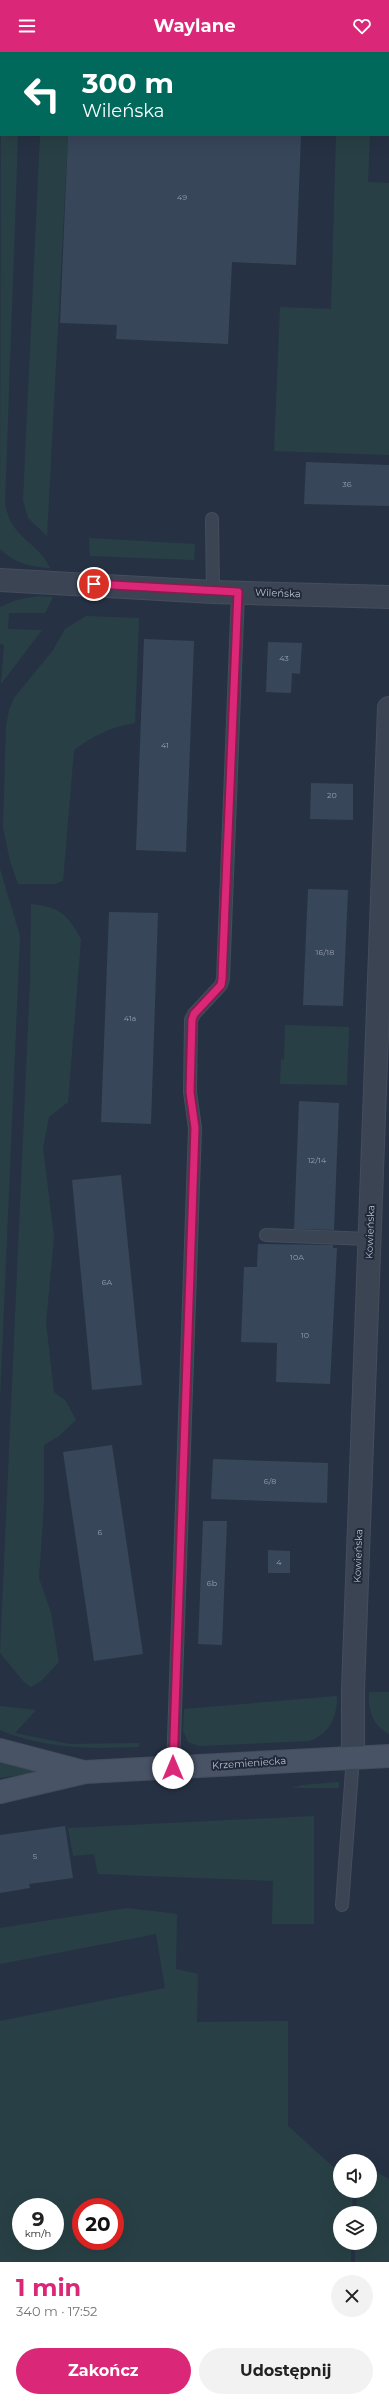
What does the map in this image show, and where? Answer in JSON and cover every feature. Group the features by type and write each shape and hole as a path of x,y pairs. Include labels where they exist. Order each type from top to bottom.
{"main road":[{"name":"Krzemieniecka","path":"0,1750 85,1772"},
{"name":"Krzemieniecka","path":"0,1792 85,1772 389,1756"}],"street":[{"name":"Wileńska","path":"0,580 212,592 389,597"},
{"name":"Kowieńska","path":"353,1757 353,1689 389,708"}],"lane":[{"path":"212,519 212,592"},
{"path":"173,1768 195,1128 190,1092 192,1020 194,1014 221,985 222,979 238,592"},
{"path":"266,1235 370,1239"},
{"path":"342,1905 353,1757"}],"green space":[{"path":"1,136 18,136 5,504 8,516 13,526 38,551 50,568 36,567 17,561 5,554 0,549"},
{"path":"40,136 68,136 47,536 28,518 23,500"},
{"path":"336,136 370,136 368,182 389,183 389,455 274,451 280,307 331,309"},
{"path":"89,538 195,544 194,560 90,556"},
{"path":"38,596 53,597 45,613 9,613 8,629 42,630 1,684 4,645 0,644 0,607 16,600"},
{"path":"86,616 139,618 135,723 103,732 74,750 63,881 54,884 18,884 10,861 3,827 6,727 9,710 14,698 53,650 65,629"},
{"path":"0,869 20,936 0,1399"},
{"path":"31,904 49,907 62,913 71,923 81,939 68,1102 49,1117 43,1148 54,1237 46,1323 54,1392 66,1401 76,1420 59,1436 44,1445 44,1502 39,1578 51,1613 59,1662 42,1680 31,1687 24,1682 0,1653 30,982"},
{"path":"285,1025 349,1027 347,1085 280,1084 281,1059 284,1060"},
{"path":"369,1692 389,1692 389,1734 379,1726 372,1716 369,1704"},
{"path":"337,1696 336,1711 331,1724 322,1734 309,1741 200,1746 188,1742 183,1730 184,1709"},
{"path":"0,1706 36,1710 15,1733 69,1744 139,1743 139,1747 86,1748 50,1744 16,1736 0,1730"},
{"path":"0,1762 34,1771 33,1773 0,1778"},
{"path":"339,1782 339,1788 292,1788 302,1785"},
{"path":"314,1816 314,1924 272,1924 273,1881 98,1874 94,1854 73,1856 68,1828"},
{"path":"127,1908 177,1914 176,1969 198,1974 197,2022 288,2021 288,2126 333,2167 333,2198 353,2198 352,2206 333,2206 333,2250 351,2250 351,2262 0,2262 0,2021 165,1988 156,1934 0,1964 0,1928"},
{"path":"377,2172 389,2179 389,2262 355,2262 355,2250 377,2250 377,2206 356,2206 357,2198 377,2198"}],"building":[{"path":"68,136 301,136 296,265 232,262 228,344 116,339 117,325 60,323"},
{"path":"306,462 389,465 389,506 304,504"},
{"path":"144,639 194,641 186,852 136,850"},
{"path":"268,642 302,643 300,674 292,673 291,693 266,692"},
{"path":"311,783 353,784 353,820 310,819"},
{"path":"308,889 348,890 343,1006 303,1005"},
{"path":"109,912 158,913 151,1124 101,1122"},
{"path":"299,1101 339,1103 334,1230 294,1229"},
{"path":"121,1175 142,1385 92,1390 72,1180"},
{"path":"258,1244 333,1245 333,1248 337,1248 330,1384 276,1382 277,1343 241,1342 244,1267 257,1267"},
{"path":"112,1445 143,1654 94,1661 63,1452"},
{"path":"213,1459 328,1463 327,1503 211,1499"},
{"path":"203,1521 227,1521 222,1645 198,1644"},
{"path":"268,1550 290,1551 290,1573 268,1573"},
{"path":"65,1826 73,1878 29,1884 30,1888 0,1893 0,1835"}],"route":[{"path":"94,584 212,592 238,592 227,896 222,979 221,985 194,1014 192,1020 190,1096 195,1128 174,1702 173,1768"}]}
